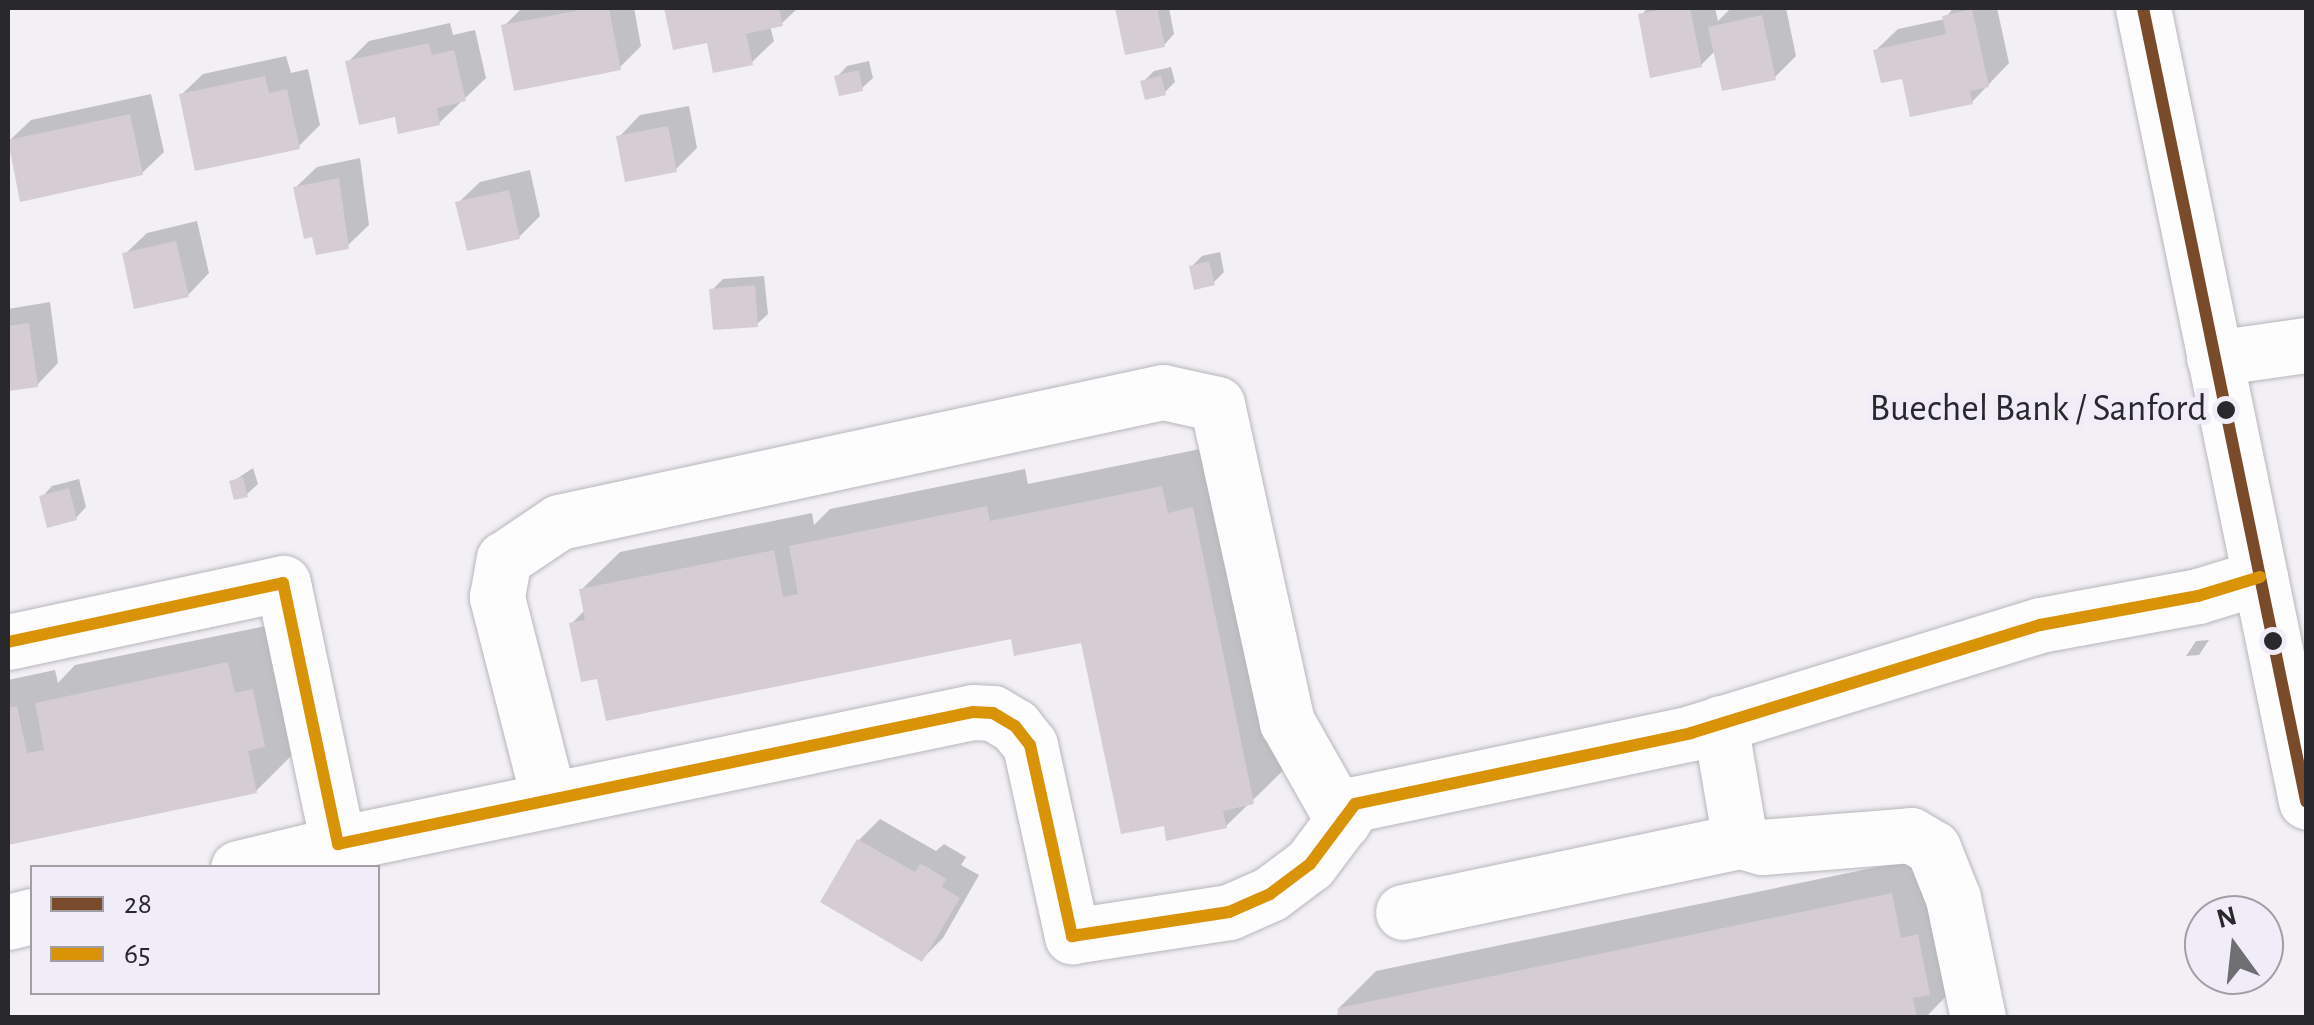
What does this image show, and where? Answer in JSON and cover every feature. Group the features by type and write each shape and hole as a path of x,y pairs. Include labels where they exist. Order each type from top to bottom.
{"street":[{"path":"2143,8 2306,801"},
{"path":"2214,358 2306,345"},
{"path":"549,800 497,597 504,559 560,522 1163,392 1217,404 1287,722 1343,820"},
{"path":"250,865 973,712 994,714 1015,726 1030,745 1072,936 1229,912 1270,894 1310,864 1355,804 1720,723 2040,625 2198,596 2260,577"},
{"path":"8,642 283,583 338,844"},
{"path":"1720,723 1740,841"},
{"path":"1403,912 1740,841 1762,847 1911,835 1933,848 1953,898 1978,1018"}],"building":[{"path":"609,8 621,70 514,91 501,25"},
{"path":"664,8 779,8 783,26 746,34 753,65 713,73 707,43 673,50"},
{"path":"1115,8 1157,8 1165,47 1125,55"},
{"path":"1690,8 1702,67 1650,78 1638,14"},
{"path":"1972,9 1989,87 1970,91 1973,104 1910,117 1902,79 1881,83 1873,50 1946,34 1942,16"},
{"path":"1762,15 1776,80 1722,91 1708,27"},
{"path":"429,43 432,55 454,50 466,101 437,108 440,125 398,134 395,117 359,125 345,61"},
{"path":"859,70 863,91 839,96 834,76"},
{"path":"265,76 269,93 287,89 300,149 195,171 179,94"},
{"path":"1161,76 1166,95 1145,100 1140,81"},
{"path":"130,114 143,175 20,202 8,140"},
{"path":"668,126 677,172 625,182 616,136"},
{"path":"339,178 349,249 316,255 312,237 304,239 293,187"},
{"path":"509,190 520,239 467,251 455,202"},
{"path":"176,241 189,297 134,309 122,253"},
{"path":"1209,261 1215,285 1194,290 1189,266"},
{"path":"755,285 758,327 713,330 709,289"},
{"path":"29,323 38,387 8,391 8,326"},
{"path":"243,477 248,497 234,500 229,481"},
{"path":"1162,486 1168,513 1193,507 1254,804 1223,811 1227,828 1166,841 1164,826 1121,834 1081,643 1014,656 1011,639 606,721 597,679 581,682 569,623 585,620 579,589 774,550 783,597 798,594 789,546 987,506 990,521"},
{"path":"69,488 77,520 47,528 39,496"},
{"path":"228,662 235,693 253,689 265,747 248,751 257,793 8,845 8,708 17,706 27,753 44,750 35,703"},
{"path":"857,839 915,872 920,864 927,867 946,879 942,887 960,898 922,962 820,902"},
{"path":"1892,893 1901,938 1918,934 1930,995 1913,998 1917,1018 1337,1018 1338,1008"}],"transit line":[{"name":"28","path":"2143,8 2306,801"},
{"name":"65","path":"8,642 283,583 338,844 973,712 993,713 1015,726 1030,745 1072,936 1229,912 1270,894 1310,864 1355,804 1691,733 2040,625 2198,596 2260,577"}],"place":[{"name":"Buechel Bank / Sanford","path":"2226,410"}]}
